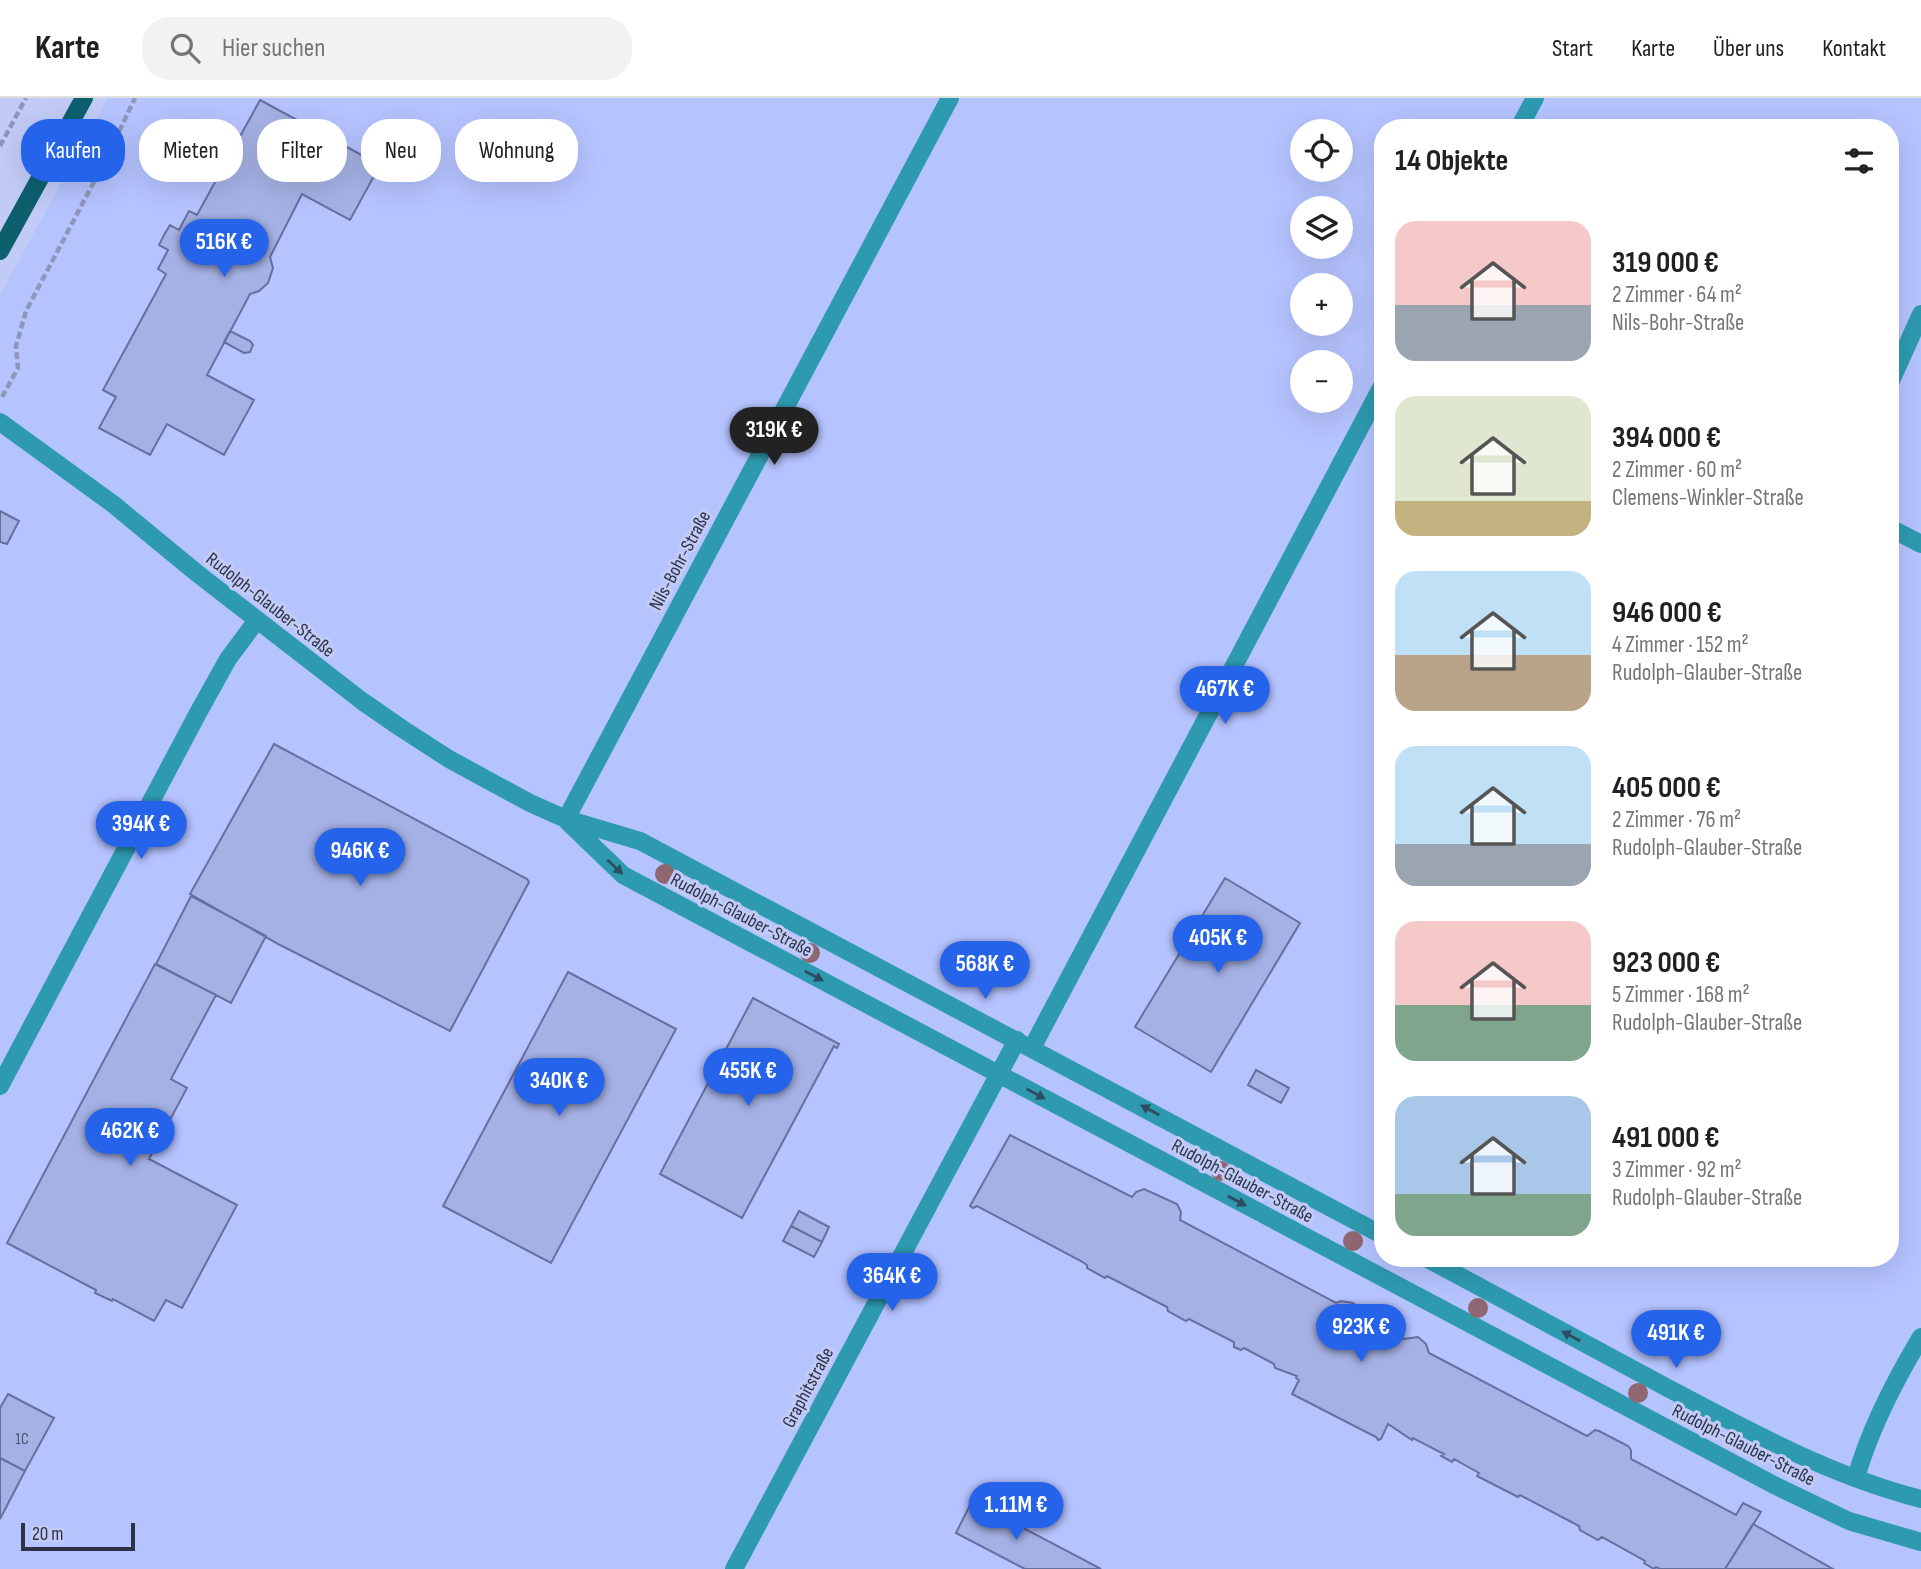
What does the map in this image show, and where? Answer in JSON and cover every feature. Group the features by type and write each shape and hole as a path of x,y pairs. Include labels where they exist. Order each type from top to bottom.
{"main road":[{"path":"0,251 84,98"}],"street":[{"name":"Nils-Bohr-Straße","path":"566,820 950,98"},
{"path":"1524,119 1535,98"},
{"path":"1899,363 1921,314"},
{"name":"Graphitstraße","path":"734,1569 998,1074 1025,1044 1374,401"},
{"name":"Rudolph-Glauber-Straße","path":"0,422 113,504 362,701 449,759 566,820 640,841 1374,1231"},
{"path":"1899,533 1921,544"},
{"path":"0,1086 204,702 228,659 257,620"},
{"name":"Rudolph-Glauber-Straße","path":"566,820 623,875 1776,1486 1849,1521 1921,1542"},
{"name":"Rudolph-Glauber-Straße","path":"1443,1267 1747,1430 1856,1478 1921,1499"},
{"path":"1856,1478 1864,1450 1893,1384 1921,1336"}],"path":[{"path":"0,146 26,98"},
{"path":"0,401 18,368 16,346 26,312 135,98"}],"shaded area":[{"path":"108,98 1921,98 1921,1569 0,1569 0,295 62,182 125,182 125,119 96,119"}],"building":[{"path":"260,100 295,119 257,119 257,182 347,182 347,147 361,155 361,182 371,182 350,220 302,194 270,257 273,268 268,283 259,291 250,294 207,375 254,400 224,455 167,424 150,455 99,428 116,397 103,390 166,274 158,269 168,250 159,245 170,225 179,230 189,211 197,215 215,182 243,182 243,131"},
{"path":"230,331 250,341 253,345 250,352 244,353 224,342"},
{"path":"0,511 19,521 7,544 0,542"},
{"path":"274,744 529,882 450,1031 280,945 190,894"},
{"path":"1225,878 1300,923 1211,1072 1135,1027"},
{"path":"191,896 266,936 231,1003 156,964"},
{"path":"155,964 216,995 171,1079 187,1088 149,1159 237,1205 182,1308 166,1300 154,1321 113,1299 112,1301 95,1293 96,1290 7,1243"},
{"path":"568,972 676,1029 551,1263 443,1206"},
{"path":"753,998 839,1044 837,1048 834,1046 742,1218 660,1174"},
{"path":"1256,1070 1289,1088 1281,1103 1248,1085"},
{"path":"1010,1135 1132,1197 1144,1189 1177,1204 1181,1212 1180,1220 1336,1303 1353,1303 1361,1317 1404,1339 1418,1337 1426,1344 1429,1353 1587,1436 1595,1430 1628,1446 1631,1459 1736,1515 1743,1503 1761,1512 1725,1569 1654,1569 1602,1537 1598,1540 1580,1530 1579,1526 1477,1476 1479,1473 1454,1459 1452,1462 1441,1456 1444,1454 1413,1438 1412,1440 1388,1424 1378,1440 1292,1394 1299,1380 1297,1376 1275,1368 1274,1364 1244,1348 1241,1350 1234,1347 1234,1342 1189,1319 1186,1321 1168,1311 1167,1307 1087,1268 1081,1261 977,1206 970,1206"},
{"path":"799,1211 829,1227 822,1242 791,1226"},
{"path":"791,1226 822,1242 814,1257 783,1241"},
{"path":"8,1394 54,1418 25,1471 0,1458 0,1408"},
{"path":"0,1458 25,1471 0,1519"},
{"path":"972,1501 1101,1569 1025,1569 956,1533"},
{"path":"1753,1524 1833,1569 1725,1569"}]}
